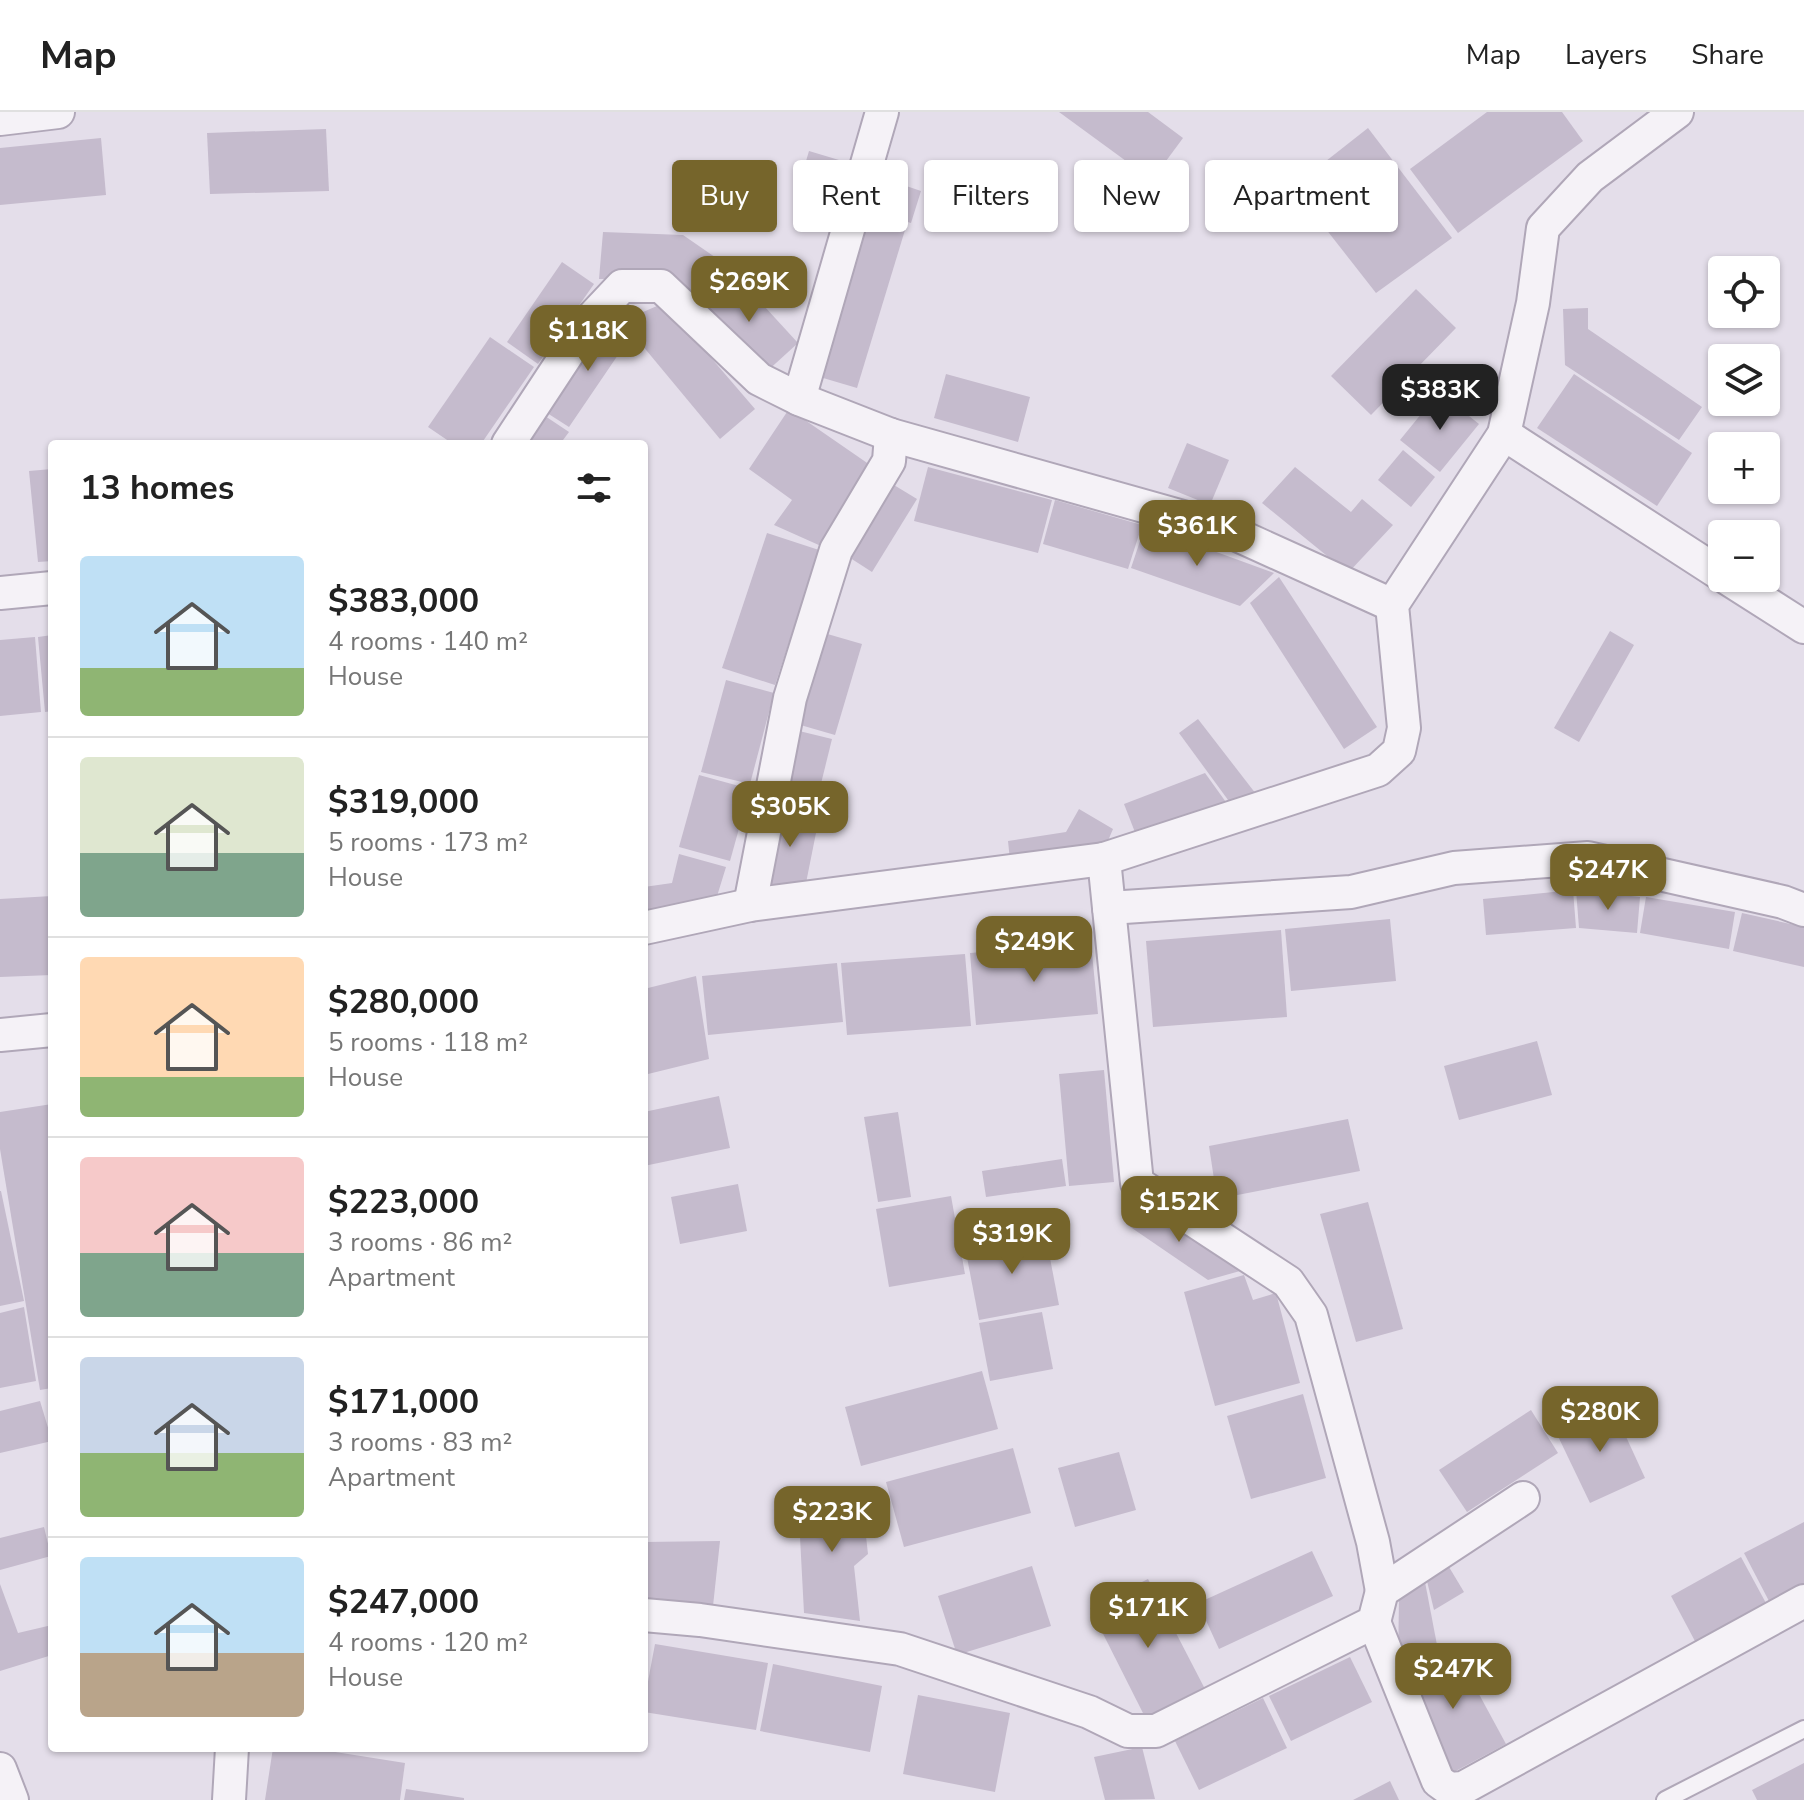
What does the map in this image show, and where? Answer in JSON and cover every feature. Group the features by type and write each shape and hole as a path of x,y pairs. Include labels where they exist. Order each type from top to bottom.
{"street":[{"path":"0,119 58,112"},
{"path":"799,399 882,112"},
{"path":"648,927 750,905 1104,859 1378,770 1399,751 1404,728 1392,605 1504,434 1533,303 1543,228 1590,177 1677,112"},
{"path":"511,440 589,321 622,286 661,286 759,379 799,399 891,435 1222,528 1392,605"},
{"path":"1504,434 1708,566"},
{"path":"750,905 790,698 836,550 889,461 891,435"},
{"path":"0,593 48,588"},
{"path":"1749,592 1804,627"},
{"path":"1109,908 1351,892 1454,868 1588,858 1783,902 1804,910"},
{"path":"1104,859 1137,1183 1288,1282 1311,1315 1373,1542 1382,1591 1374,1622 1438,1781 1449,1789 1463,1788 1804,1601"},
{"path":"0,1035 48,1030"},
{"path":"1382,1591 1523,1498"},
{"path":"648,1615 900,1649 1089,1712 1128,1731 1156,1731 1374,1622"},
{"path":"229,1800 232,1752"},
{"path":"0,1769 12,1800"}],"lane":[{"path":"1665,1800 1804,1729"}],"building":[{"path":"1059,112 1148,112 1183,138 1167,160 1125,160"},
{"path":"1487,112 1562,112 1583,141 1458,233 1410,169"},
{"path":"1368,128 1392,160 1327,160"},
{"path":"326,129 329,191 210,194 207,133"},
{"path":"101,138 106,195 0,205 0,148"},
{"path":"809,151 839,160 806,160"},
{"path":"1398,167 1452,238 1376,293 1328,232 1398,232"},
{"path":"908,187 921,191 911,223 908,222"},
{"path":"603,232 683,235 725,264 697,298 664,279 599,279"},
{"path":"856,232 904,232 857,388 813,375"},
{"path":"562,262 594,284 538,364 507,342"},
{"path":"734,273 798,343 764,374 700,304"},
{"path":"1416,289 1456,328 1371,415 1331,376"},
{"path":"664,303 755,409 720,439 622,321"},
{"path":"1588,308 1588,329 1702,407 1679,440 1565,365 1563,309"},
{"path":"618,322 635,345 620,352 569,427 544,411 599,330"},
{"path":"490,337 534,367 484,440 447,440 428,427"},
{"path":"946,374 1030,397 1018,442 934,418"},
{"path":"1574,374 1692,453 1657,506 1537,428"},
{"path":"1439,392 1479,424 1440,472 1400,440"},
{"path":"789,409 873,467 821,546 774,525 792,500 749,469"},
{"path":"542,414 569,432 563,440 525,440"},
{"path":"1187,443 1229,460 1210,505 1168,488"},
{"path":"1403,450 1435,477 1411,507 1378,480"},
{"path":"928,467 1052,500 1038,553 914,521"},
{"path":"1295,467 1351,512 1362,499 1393,525 1348,573 1262,503"},
{"path":"48,469 48,561 38,562 29,471"},
{"path":"889,482 917,499 872,572 844,554"},
{"path":"1055,500 1142,525 1128,569 1043,544"},
{"path":"1145,526 1274,573 1240,606 1131,568"},
{"path":"767,533 819,550 775,685 722,668"},
{"path":"1279,577 1377,727 1344,749 1250,603"},
{"path":"1610,631 1634,645 1579,742 1554,728"},
{"path":"824,633 862,644 835,735 797,724"},
{"path":"48,636 48,712 45,712 38,637"},
{"path":"35,637 41,712 0,716 0,640"},
{"path":"726,680 774,693 750,784 701,772"},
{"path":"1198,719 1256,794 1231,804 1179,733"},
{"path":"795,730 832,739 816,804 779,794"},
{"path":"1205,773 1228,805 1138,840 1124,804"},
{"path":"699,775 750,789 730,861 679,847"},
{"path":"777,800 821,808 804,893 759,895"},
{"path":"1079,809 1113,829 1098,864 1011,870 1008,841 1066,832"},
{"path":"679,854 726,867 714,906 648,916 648,886 672,883"},
{"path":"1573,890 1576,928 1486,935 1483,899"},
{"path":"1576,890 1640,897 1637,933 1579,928"},
{"path":"48,896 48,975 0,977 0,899"},
{"path":"1646,897 1735,912 1729,949 1640,933"},
{"path":"1742,913 1804,927 1804,967 1733,951"},
{"path":"1390,919 1396,981 1291,991 1285,929"},
{"path":"1281,930 1287,1017 1153,1027 1146,941"},
{"path":"1091,943 1098,1014 976,1025 970,953"},
{"path":"965,954 971,1026 847,1035 841,963"},
{"path":"837,963 843,1022 708,1035 702,976"},
{"path":"696,976 709,1059 648,1074 648,988"},
{"path":"1537,1041 1552,1095 1459,1120 1444,1066"},
{"path":"1104,1070 1114,1182 1069,1186 1059,1074"},
{"path":"719,1096 730,1148 648,1165 648,1111"},
{"path":"48,1105 48,1389 40,1390 0,1149 0,1112"},
{"path":"898,1112 911,1197 878,1202 864,1117"},
{"path":"1348,1119 1360,1171 1217,1199 1209,1146"},
{"path":"1062,1159 1066,1186 986,1197 982,1171"},
{"path":"738,1184 747,1231 680,1244 671,1197"},
{"path":"0,1191 24,1301 0,1306"},
{"path":"951,1196 965,1274 889,1287 876,1209"},
{"path":"1141,1202 1240,1271 1208,1280 1126,1224"},
{"path":"1368,1202 1403,1329 1356,1342 1320,1214"},
{"path":"1045,1232 1059,1305 979,1320 965,1247"},
{"path":"1244,1275 1253,1300 1276,1293 1300,1383 1215,1406 1184,1292"},
{"path":"24,1307 36,1381 0,1388 0,1313"},
{"path":"1042,1312 1053,1369 990,1381 979,1323"},
{"path":"982,1371 998,1429 861,1466 845,1407"},
{"path":"1303,1394 1326,1478 1251,1499 1227,1416"},
{"path":"40,1401 48,1428 48,1442 0,1453 0,1411"},
{"path":"1611,1404 1645,1478 1590,1503 1555,1430"},
{"path":"1531,1410 1558,1453 1467,1512 1439,1470"},
{"path":"1013,1448 1031,1513 904,1547 886,1482"},
{"path":"1119,1452 1136,1510 1075,1527 1058,1468"},
{"path":"861,1492 868,1554 854,1566 860,1621 804,1613 798,1499"},
{"path":"1804,1522 1804,1586 1770,1603 1744,1553"},
{"path":"44,1527 48,1557 0,1570 0,1538"},
{"path":"720,1541 713,1606 648,1601 648,1542"},
{"path":"1312,1551 1333,1596 1219,1649 1198,1603"},
{"path":"1741,1557 1767,1605 1696,1643 1671,1596"},
{"path":"1032,1566 1051,1626 957,1655 938,1596"},
{"path":"1449,1567 1464,1592 1434,1610 1427,1581"},
{"path":"1148,1579 1206,1691 1147,1721 1090,1608"},
{"path":"1425,1582 1437,1645 1398,1667 1399,1597"},
{"path":"0,1584 18,1633 48,1626 48,1656 0,1671"},
{"path":"655,1644 768,1663 756,1730 648,1713 648,1682"},
{"path":"1454,1648 1506,1744 1452,1773 1401,1677"},
{"path":"1350,1657 1372,1702 1291,1741 1269,1696"},
{"path":"773,1664 882,1686 870,1752 760,1731"},
{"path":"918,1695 1010,1713 995,1792 903,1774"},
{"path":"1263,1698 1287,1748 1199,1790 1175,1741"},
{"path":"1142,1747 1155,1799 1105,1800 1094,1757"},
{"path":"272,1752 335,1752 405,1763 400,1800 265,1800"},
{"path":"1804,1763 1804,1800 1757,1800 1752,1790"},
{"path":"1390,1781 1399,1800 1353,1800"},
{"path":"406,1789 464,1798 464,1800 404,1800"}]}
